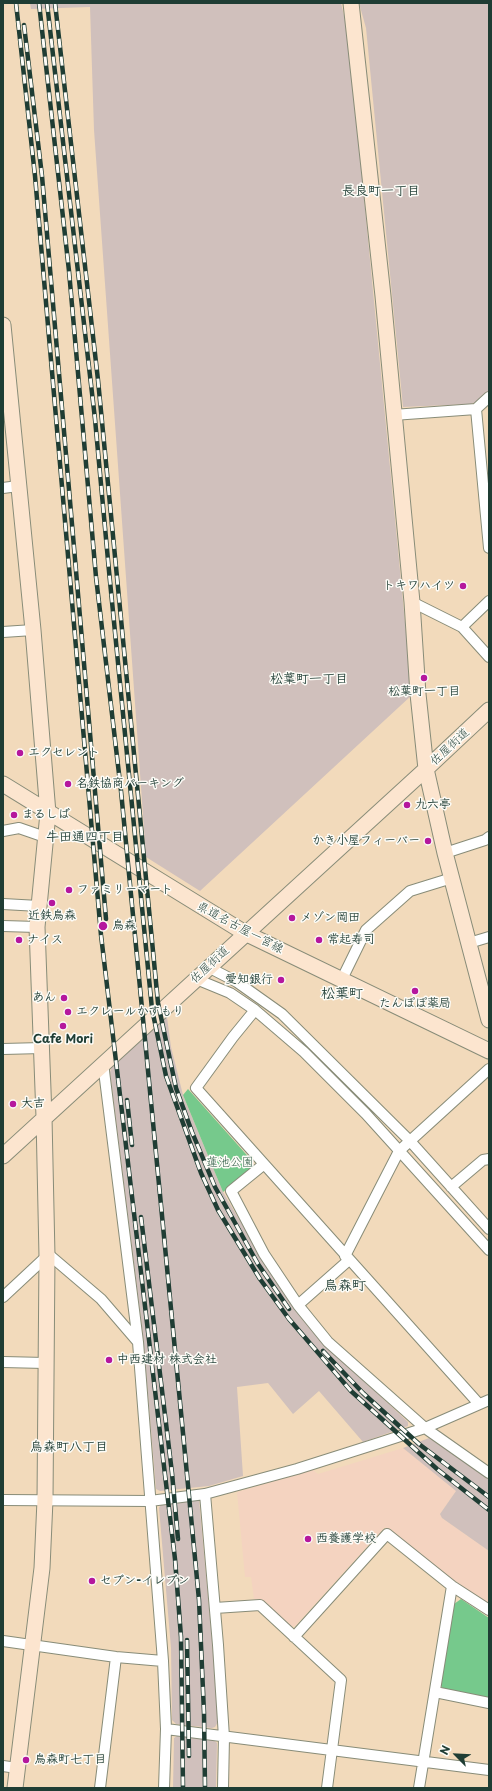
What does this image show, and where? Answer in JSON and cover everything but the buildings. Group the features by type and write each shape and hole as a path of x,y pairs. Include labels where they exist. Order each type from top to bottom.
{"street":[{"path":"351,3 383,296 426,769 445,853 489,1020"},
{"path":"3,325 33,630 48,813 38,927 47,1254 45,1500 42,1568 32,1645 10,1767 15,1788"},
{"path":"393,415 476,409 489,397"},
{"path":"476,409 487,501 489,548"},
{"path":"3,488 18,486"},
{"path":"462,626 489,601"},
{"path":"412,602 462,626 489,657"},
{"path":"3,632 33,630"},
{"name":"佐屋街道","path":"3,1156 489,710"},
{"name":"県道名古屋一宮線","path":"3,784 245,934 342,979 489,1051"},
{"path":"3,831 19,828 45,836"},
{"path":"445,853 485,840 489,837"},
{"path":"342,979 366,930 410,891 452,878"},
{"path":"3,904 39,906"},
{"path":"3,926 38,927"},
{"path":"469,943 489,937"},
{"path":"208,967 237,982 282,1014 410,1141 489,1229"},
{"path":"196,978 230,993 255,1010 304,1052 366,1114 489,1250"},
{"path":"255,1010 233,1037 196,1088 263,1165 479,1404"},
{"path":"3,1049 42,1048"},
{"path":"103,1063 138,1342 163,1661 166,1729 164,1788"},
{"path":"298,1305 347,1258 399,1151 489,1069"},
{"path":"451,1187 483,1160 489,1159"},
{"path":"263,1165 231,1191 264,1254 298,1305 328,1342 425,1428 489,1473"},
{"path":"47,1254 101,1299 138,1342"},
{"path":"3,1297 47,1254"},
{"path":"3,1362 45,1363"},
{"path":"3,1500 150,1501 205,1494 297,1469 425,1428 489,1400"},
{"path":"205,1494 224,1736 223,1788"},
{"path":"294,1636 387,1534 452,1586 489,1610"},
{"path":"419,1788 452,1586"},
{"path":"215,1608 260,1605 341,1680 327,1788"},
{"path":"3,1641 116,1658 163,1661"},
{"path":"100,1788 116,1658"},
{"path":"435,1692 489,1703"},
{"path":"166,1729 489,1770"}],"shaded area":[{"path":"30,3 341,3 348,32 412,695 200,891 146,857 94,130 90,7 31,9"},
{"path":"359,3 489,3 489,393 481,400 471,404 403,407 366,28"},
{"path":"167,1017 171,1047 183,1095 223,1192 263,1260 309,1326 327,1346 408,1422 408,1426 363,1442 319,1391 293,1414 268,1383 237,1387 243,1476 209,1486 160,1491 156,1489 143,1335 110,1072 112,1067"},
{"path":"429,1438 489,1479 489,1551 442,1518 440,1514 456,1491 403,1448"},
{"name":"西養護学校","path":"403,1448 456,1491 440,1514 442,1518 489,1551 489,1604 455,1582 385,1527 295,1626 289,1627 260,1600 254,1599 251,1577 245,1577 237,1492 313,1470 318,1474"},
{"path":"199,1499 218,1722 215,1727 212,1728 176,1724 172,1720 171,1648 159,1508 161,1504"},
{"path":"177,1736 212,1739 217,1743 216,1788 173,1788 174,1738"}],"green space":[{"name":"蓮池公園","path":"188,1089 253,1162 252,1169 223,1192 183,1095"},
{"path":"461,1599 489,1618 489,1700 445,1691 441,1686 454,1604"}],"railway":[{"path":"16,3 35,176 101,935 175,1559 181,1637 183,1788"},
{"path":"39,3 69,271 96,577 121,791 199,1600 204,1713 205,1788"},
{"path":"47,3 95,419 152,1009 166,1076 201,1173 218,1210 260,1279 289,1319 351,1391 437,1469 489,1510"},
{"path":"55,3 98,380 158,1003 176,1088 192,1132 215,1187 258,1264 289,1309"},
{"path":"24,25 42,176 106,919"},
{"path":"127,1100 132,1145"},
{"path":"141,1217 172,1473 178,1539"},
{"path":"323,1351 363,1393 419,1444 489,1497"},
{"path":"187,1640 189,1756"}],"place":[{"name":"トキワハイツ","path":"463,586"},
{"name":"松葉町一丁目","path":"424,678"},
{"name":"エクセレント","path":"20,753"},
{"name":"名鉄協商パーキング","path":"68,784"},
{"name":"九六亭","path":"407,805"},
{"name":"まるしば","path":"14,815"},
{"name":"かき小屋フィーバー","path":"428,841"},
{"name":"ファミリーマート","path":"69,890"},
{"name":"近鉄烏森","path":"52,903"},
{"name":"メゾン岡田","path":"292,918"},
{"name":"烏森","path":"103,926"},
{"name":"ナイス","path":"19,940"},
{"name":"常起寿司","path":"319,940"},
{"name":"愛知銀行","path":"281,980"},
{"name":"たんぽぽ薬局","path":"415,991"},
{"name":"あん","path":"64,998"},
{"name":"エクレールかすもり","path":"68,1012"},
{"name":"Cafe Mori","path":"63,1026"},
{"name":"大吉","path":"13,1104"},
{"name":"中西建材 株式会社","path":"109,1360"},
{"name":"西養護学校","path":"308,1539"},
{"name":"セブン-イレブン","path":"92,1581"},
{"name":"烏森町七丁目","path":"26,1760"}],"district":[{"name":"長良町一丁目","path":"381,191"},
{"name":"松葉町一丁目","path":"309,679"},
{"name":"牛田通四丁目","path":"85,837"},
{"name":"松葉町","path":"342,994"},
{"name":"烏森町","path":"345,1286"},
{"name":"烏森町八丁目","path":"69,1447"}]}
